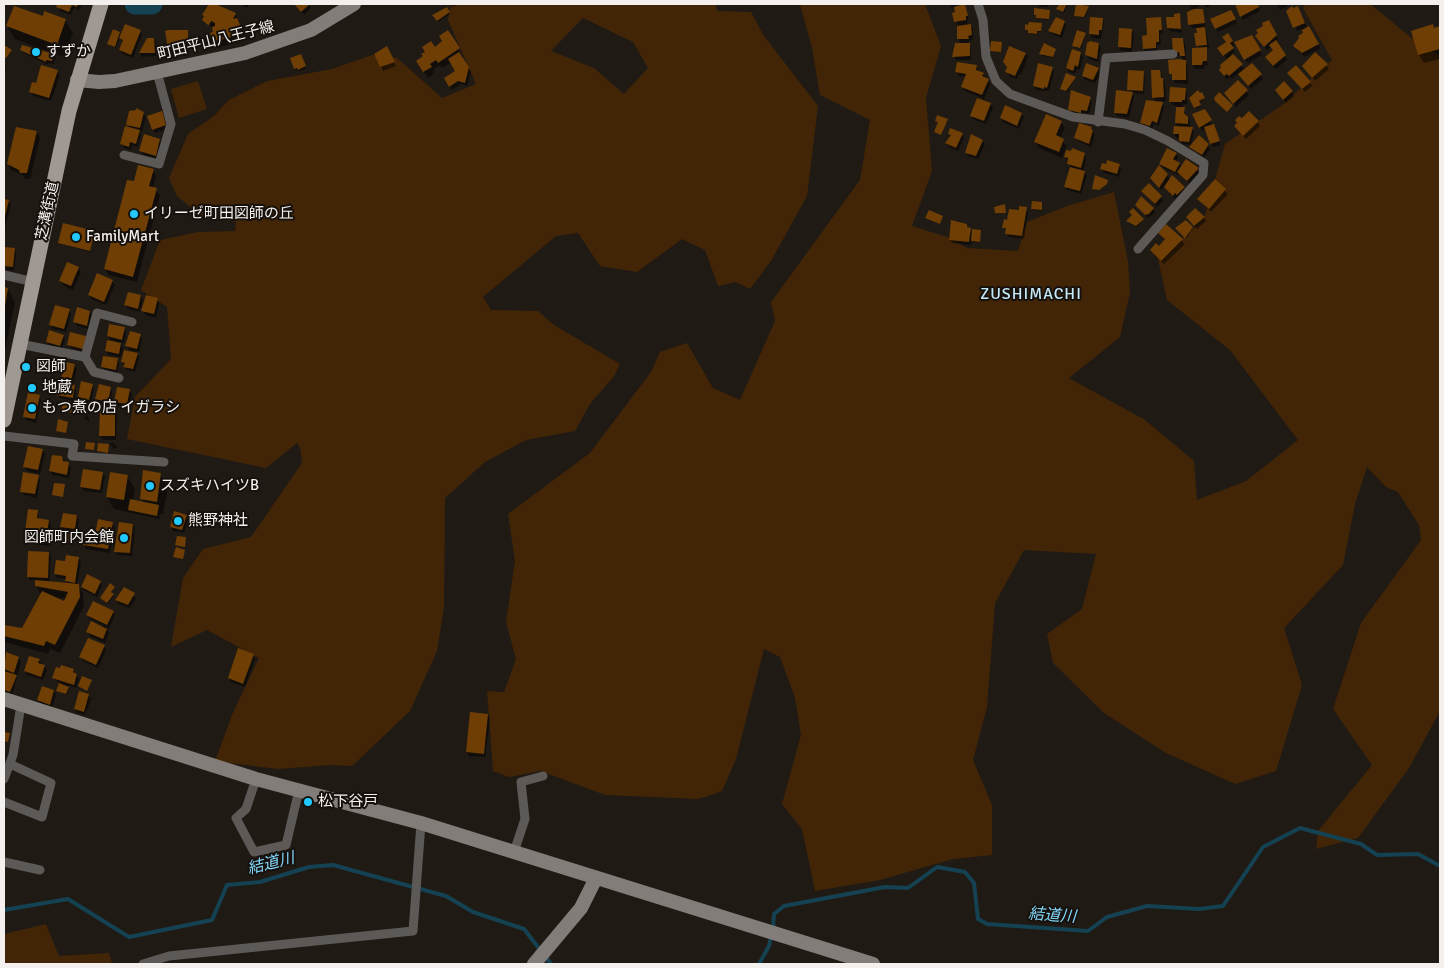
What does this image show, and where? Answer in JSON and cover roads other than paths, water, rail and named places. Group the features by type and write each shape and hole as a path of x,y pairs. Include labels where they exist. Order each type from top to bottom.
{"main road":[{"name":"芝溝街道","path":"4,420 68,111 101,4"}],"street":[{"name":"町田平山八王子線","path":"77,80 99,82 245,53 290,39 311,30 354,4"},
{"path":"978,4 983,20 986,58 996,81 1010,94 1073,117 1098,122 1125,124 1145,130 1168,140 1204,164 1203,175 1138,249"},
{"path":"1098,122 1106,58 1173,54"},
{"path":"124,155 159,164 171,124 157,72"},
{"path":"4,276 34,282"},
{"path":"119,378 94,372 85,357 97,313 132,322"},
{"path":"20,344 85,357"},
{"path":"4,436 74,444 72,456 164,462"},
{"path":"4,699 256,779 421,823 873,964"},
{"path":"4,780 10,764 21,705"},
{"path":"4,802 42,817 51,783 10,764"},
{"path":"514,852 525,819 521,782 543,776"},
{"path":"256,779 246,809 236,818 254,852 286,846 299,790"},
{"path":"143,964 178,955 413,931 421,823"},
{"path":"4,862 40,870"},
{"path":"536,962 581,908 596,878"}],"waterway":[{"path":"135,4 152,4"},
{"name":"結道川","path":"773,929 774,914 784,906 885,887 908,888 937,867 965,872 974,883 978,919 987,924 1088,931 1107,917 1147,906 1199,909 1223,906 1263,847 1300,828 1361,844 1377,855 1418,854 1440,866"},
{"name":"結道川","path":"4,910 68,899 129,937 212,920 227,885 260,882 309,867 333,865 446,896 473,912 524,929 541,951"},
{"name":"結道川","path":"759,964 769,946 771,936"},
{"name":"結道川","path":"545,956 551,964"}],"place":[{"name":"すずか","path":"36,52"},
{"name":"イリーゼ町田図師の丘","path":"134,214"},
{"name":"FamilyMart","path":"76,237"},
{"name":"図師","path":"26,367"},
{"name":"地蔵","path":"32,388"},
{"name":"もつ煮の店 イガラシ","path":"32,408"},
{"name":"スズキハイツB","path":"150,486"},
{"name":"熊野神社","path":"178,521"},
{"name":"図師町内会館","path":"124,538"},
{"name":"松下谷戸","path":"308,802"}],"district":[{"name":"ZUSHIMACHI","path":"1031,295"}]}
